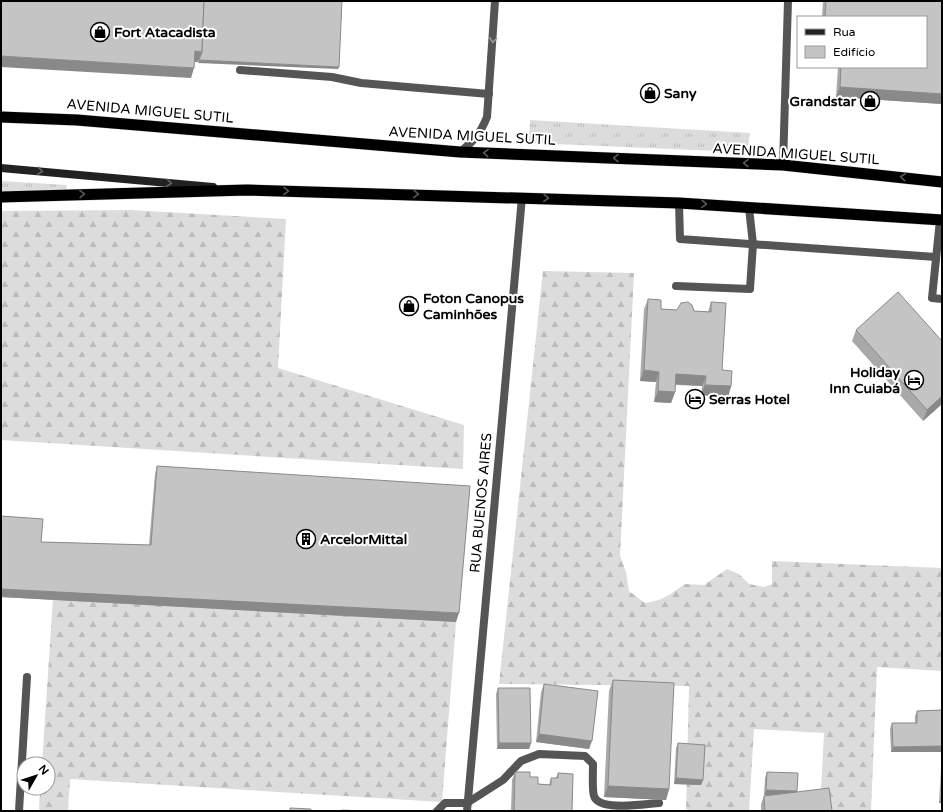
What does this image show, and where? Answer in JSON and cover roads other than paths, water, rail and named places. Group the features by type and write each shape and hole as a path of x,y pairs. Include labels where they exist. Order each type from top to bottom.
{"highway":[{"name":"AVENIDA MIGUEL SUTIL","path":"1,117 77,120 460,152 783,165 942,182"},
{"path":"1,197 247,190 522,197 679,203 941,220"}],"main road":[{"path":"1,168 247,190"}],"street":[{"path":"460,152 472,143 482,130 487,118 495,1"},
{"path":"783,165 788,1"},
{"path":"240,70 332,77 361,83 489,94"},
{"name":"RUA BUENOS AIRES","path":"467,807 522,197"},
{"path":"679,203 680,238 936,256"},
{"path":"676,286 750,289 753,244 749,208"},
{"path":"941,220 932,298 942,299"},
{"path":"19,811 27,677"},
{"path":"437,811 446,803 467,807 503,780 521,761 539,754 585,756 593,764 594,796 598,802 610,807 659,804"}],"place":[{"name":"Fort Atacadista","path":"100,32"},
{"name":"Sany","path":"650,93"},
{"name":"Grandstar","path":"870,101"},
{"name":"Foton Canopus Caminhões","path":"409,306"},
{"name":"Holiday Inn Cuiabá","path":"914,380"},
{"name":"Serras Hotel","path":"695,399"},
{"name":"ArcelorMittal","path":"306,539"}]}
